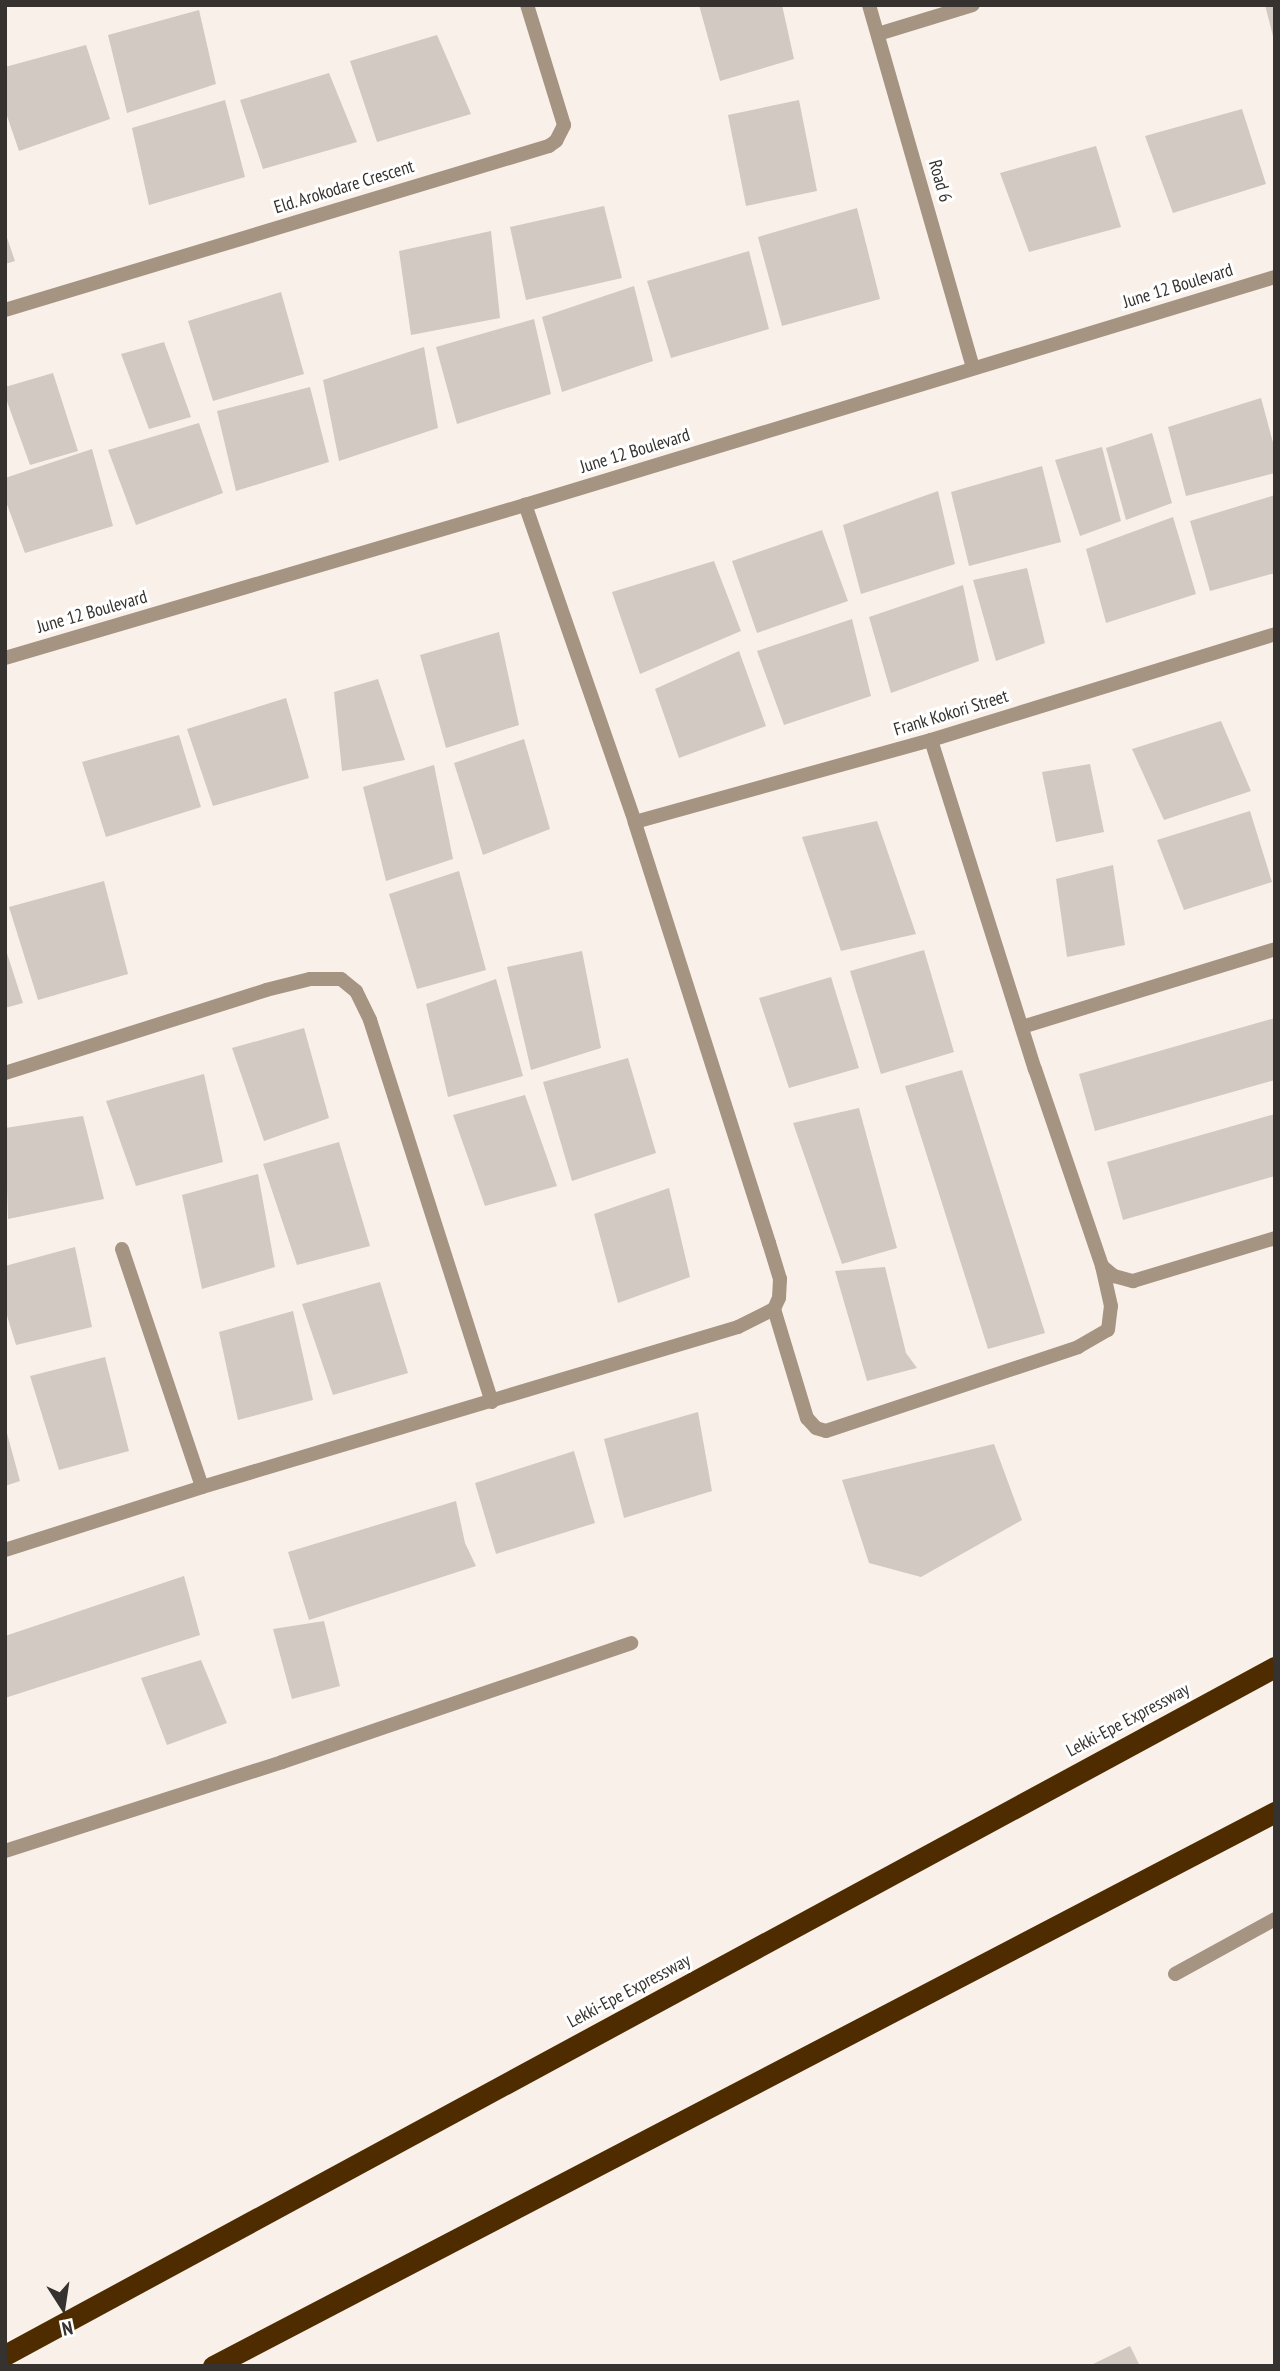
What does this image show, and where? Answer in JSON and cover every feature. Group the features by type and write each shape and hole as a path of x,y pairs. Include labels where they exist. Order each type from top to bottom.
{"highway":[{"name":"Lekki-Epe Expressway","path":"5,2355 1275,1667"},
{"path":"213,2366 1275,1812"}],"street":[{"name":"Eld. Arokodare Crescent","path":"5,310 549,146 556,141 564,125 562,111 527,5"},
{"name":"Road 6","path":"869,5 973,367"},
{"path":"877,34 973,5"},
{"name":"June 12 Boulevard","path":"5,658 525,505 1275,277"},
{"path":"5,1550 202,1487 738,1327 774,1309 779,1298 780,1279 635,822 525,505"},
{"name":"Frank Kokori Street","path":"635,822 931,740 1275,634"},
{"path":"774,1309 807,1418 816,1428 826,1432 1078,1347 1108,1330 1111,1306 1102,1266 1022,1027 931,740"},
{"path":"1022,1027 1275,949"},
{"path":"5,1073 266,990 310,979 341,979 356,991 370,1020 492,1402"},
{"path":"1102,1266 1114,1276 1133,1281 1275,1238"},
{"path":"122,1249 202,1487"},
{"path":"5,1851 282,1762 631,1643"},
{"path":"1175,1974 1275,1919"}],"building":[{"path":"699,5 782,5 794,59 720,81"},
{"path":"1265,5 1275,5 1275,40 1274,40"},
{"path":"199,10 216,84 127,113 108,35"},
{"path":"437,35 471,114 377,142 350,61"},
{"path":"86,45 110,119 19,151 5,110 5,67"},
{"path":"329,73 357,142 263,169 240,100"},
{"path":"225,100 245,177 149,205 132,128"},
{"path":"799,100 817,191 746,206 728,115"},
{"path":"1242,109 1266,184 1173,213 1145,136"},
{"path":"1096,146 1121,227 1029,252 1000,173"},
{"path":"604,206 622,278 526,300 510,227"},
{"path":"857,208 880,299 782,326 758,237"},
{"path":"491,231 500,318 411,335 399,251"},
{"path":"5,232 15,261 5,264"},
{"path":"749,251 769,329 671,358 647,281"},
{"path":"634,286 653,361 562,392 542,317"},
{"path":"281,292 304,374 213,401 188,321"},
{"path":"534,319 551,394 457,424 436,347"},
{"path":"164,342 191,417 149,429 121,354"},
{"path":"424,347 438,428 339,461 323,380"},
{"path":"53,373 78,451 30,465 5,396 5,387"},
{"path":"310,387 329,462 236,491 217,411"},
{"path":"1261,398 1275,450 1275,473 1186,496 1168,427"},
{"path":"199,423 223,493 136,525 108,450"},
{"path":"1152,433 1172,503 1126,520 1106,448"},
{"path":"1102,447 1121,521 1080,536 1055,460"},
{"path":"92,449 113,526 25,553 5,499 5,478"},
{"path":"1042,466 1061,542 969,566 951,492"},
{"path":"938,491 955,564 861,594 843,525"},
{"path":"1275,495 1275,573 1210,591 1190,521"},
{"path":"1173,517 1196,594 1106,623 1086,549"},
{"path":"822,530 848,601 757,633 732,561"},
{"path":"714,561 741,631 640,674 612,592"},
{"path":"1027,568 1045,643 996,661 973,580"},
{"path":"963,585 979,661 891,693 869,617"},
{"path":"852,619 871,696 784,725 757,651"},
{"path":"499,632 519,725 446,748 420,655"},
{"path":"739,651 766,726 679,758 655,689"},
{"path":"378,679 405,760 342,771 334,692"},
{"path":"286,698 309,778 213,806 187,729"},
{"path":"1221,721 1251,791 1164,820 1132,749"},
{"path":"179,735 201,807 106,837 82,762"},
{"path":"524,739 550,829 483,855 454,763"},
{"path":"1090,764 1104,832 1056,842 1042,772"},
{"path":"434,765 453,859 386,881 363,787"},
{"path":"1250,811 1272,882 1184,910 1157,840"},
{"path":"877,821 916,934 841,951 802,837"},
{"path":"1113,865 1125,945 1067,957 1056,879"},
{"path":"459,871 486,970 417,989 389,894"},
{"path":"104,881 128,974 38,1000 9,907"},
{"path":"5,947 23,1003 5,1008"},
{"path":"924,950 954,1052 881,1074 850,971"},
{"path":"582,951 601,1048 531,1070 507,967"},
{"path":"831,977 859,1068 789,1088 759,998"},
{"path":"496,979 523,1076 448,1097 426,1004"},
{"path":"1275,1018 1275,1080 1095,1131 1079,1074"},
{"path":"304,1028 329,1118 264,1141 232,1048"},
{"path":"628,1058 656,1153 572,1181 543,1082"},
{"path":"962,1070 1045,1333 988,1349 905,1086"},
{"path":"204,1074 223,1162 136,1186 106,1101"},
{"path":"525,1095 557,1186 485,1206 453,1115"},
{"path":"859,1108 897,1248 842,1264 793,1123"},
{"path":"1275,1114 1275,1176 1123,1220 1107,1162"},
{"path":"83,1116 104,1199 8,1219 5,1128"},
{"path":"339,1142 370,1246 297,1265 263,1164"},
{"path":"258,1174 275,1267 202,1289 182,1195"},
{"path":"669,1188 690,1277 618,1303 594,1214"},
{"path":"75,1247 92,1327 16,1345 5,1309 5,1266"},
{"path":"885,1267 906,1353 917,1368 867,1381 835,1271"},
{"path":"380,1282 408,1373 333,1395 302,1304"},
{"path":"293,1311 313,1400 238,1420 219,1332"},
{"path":"105,1357 129,1451 59,1470 30,1376"},
{"path":"698,1412 712,1491 624,1518 604,1439"},
{"path":"5,1426 20,1481 5,1486"},
{"path":"994,1444 1022,1520 921,1577 869,1563 842,1480"},
{"path":"574,1451 595,1523 496,1554 475,1483"},
{"path":"456,1501 465,1543 476,1566 309,1620 288,1552"},
{"path":"184,1576 200,1635 5,1698 5,1636"},
{"path":"324,1621 340,1686 292,1699 273,1629"},
{"path":"201,1660 227,1723 167,1745 141,1678"},
{"path":"1130,2346 1140,2366 1089,2366"}]}
